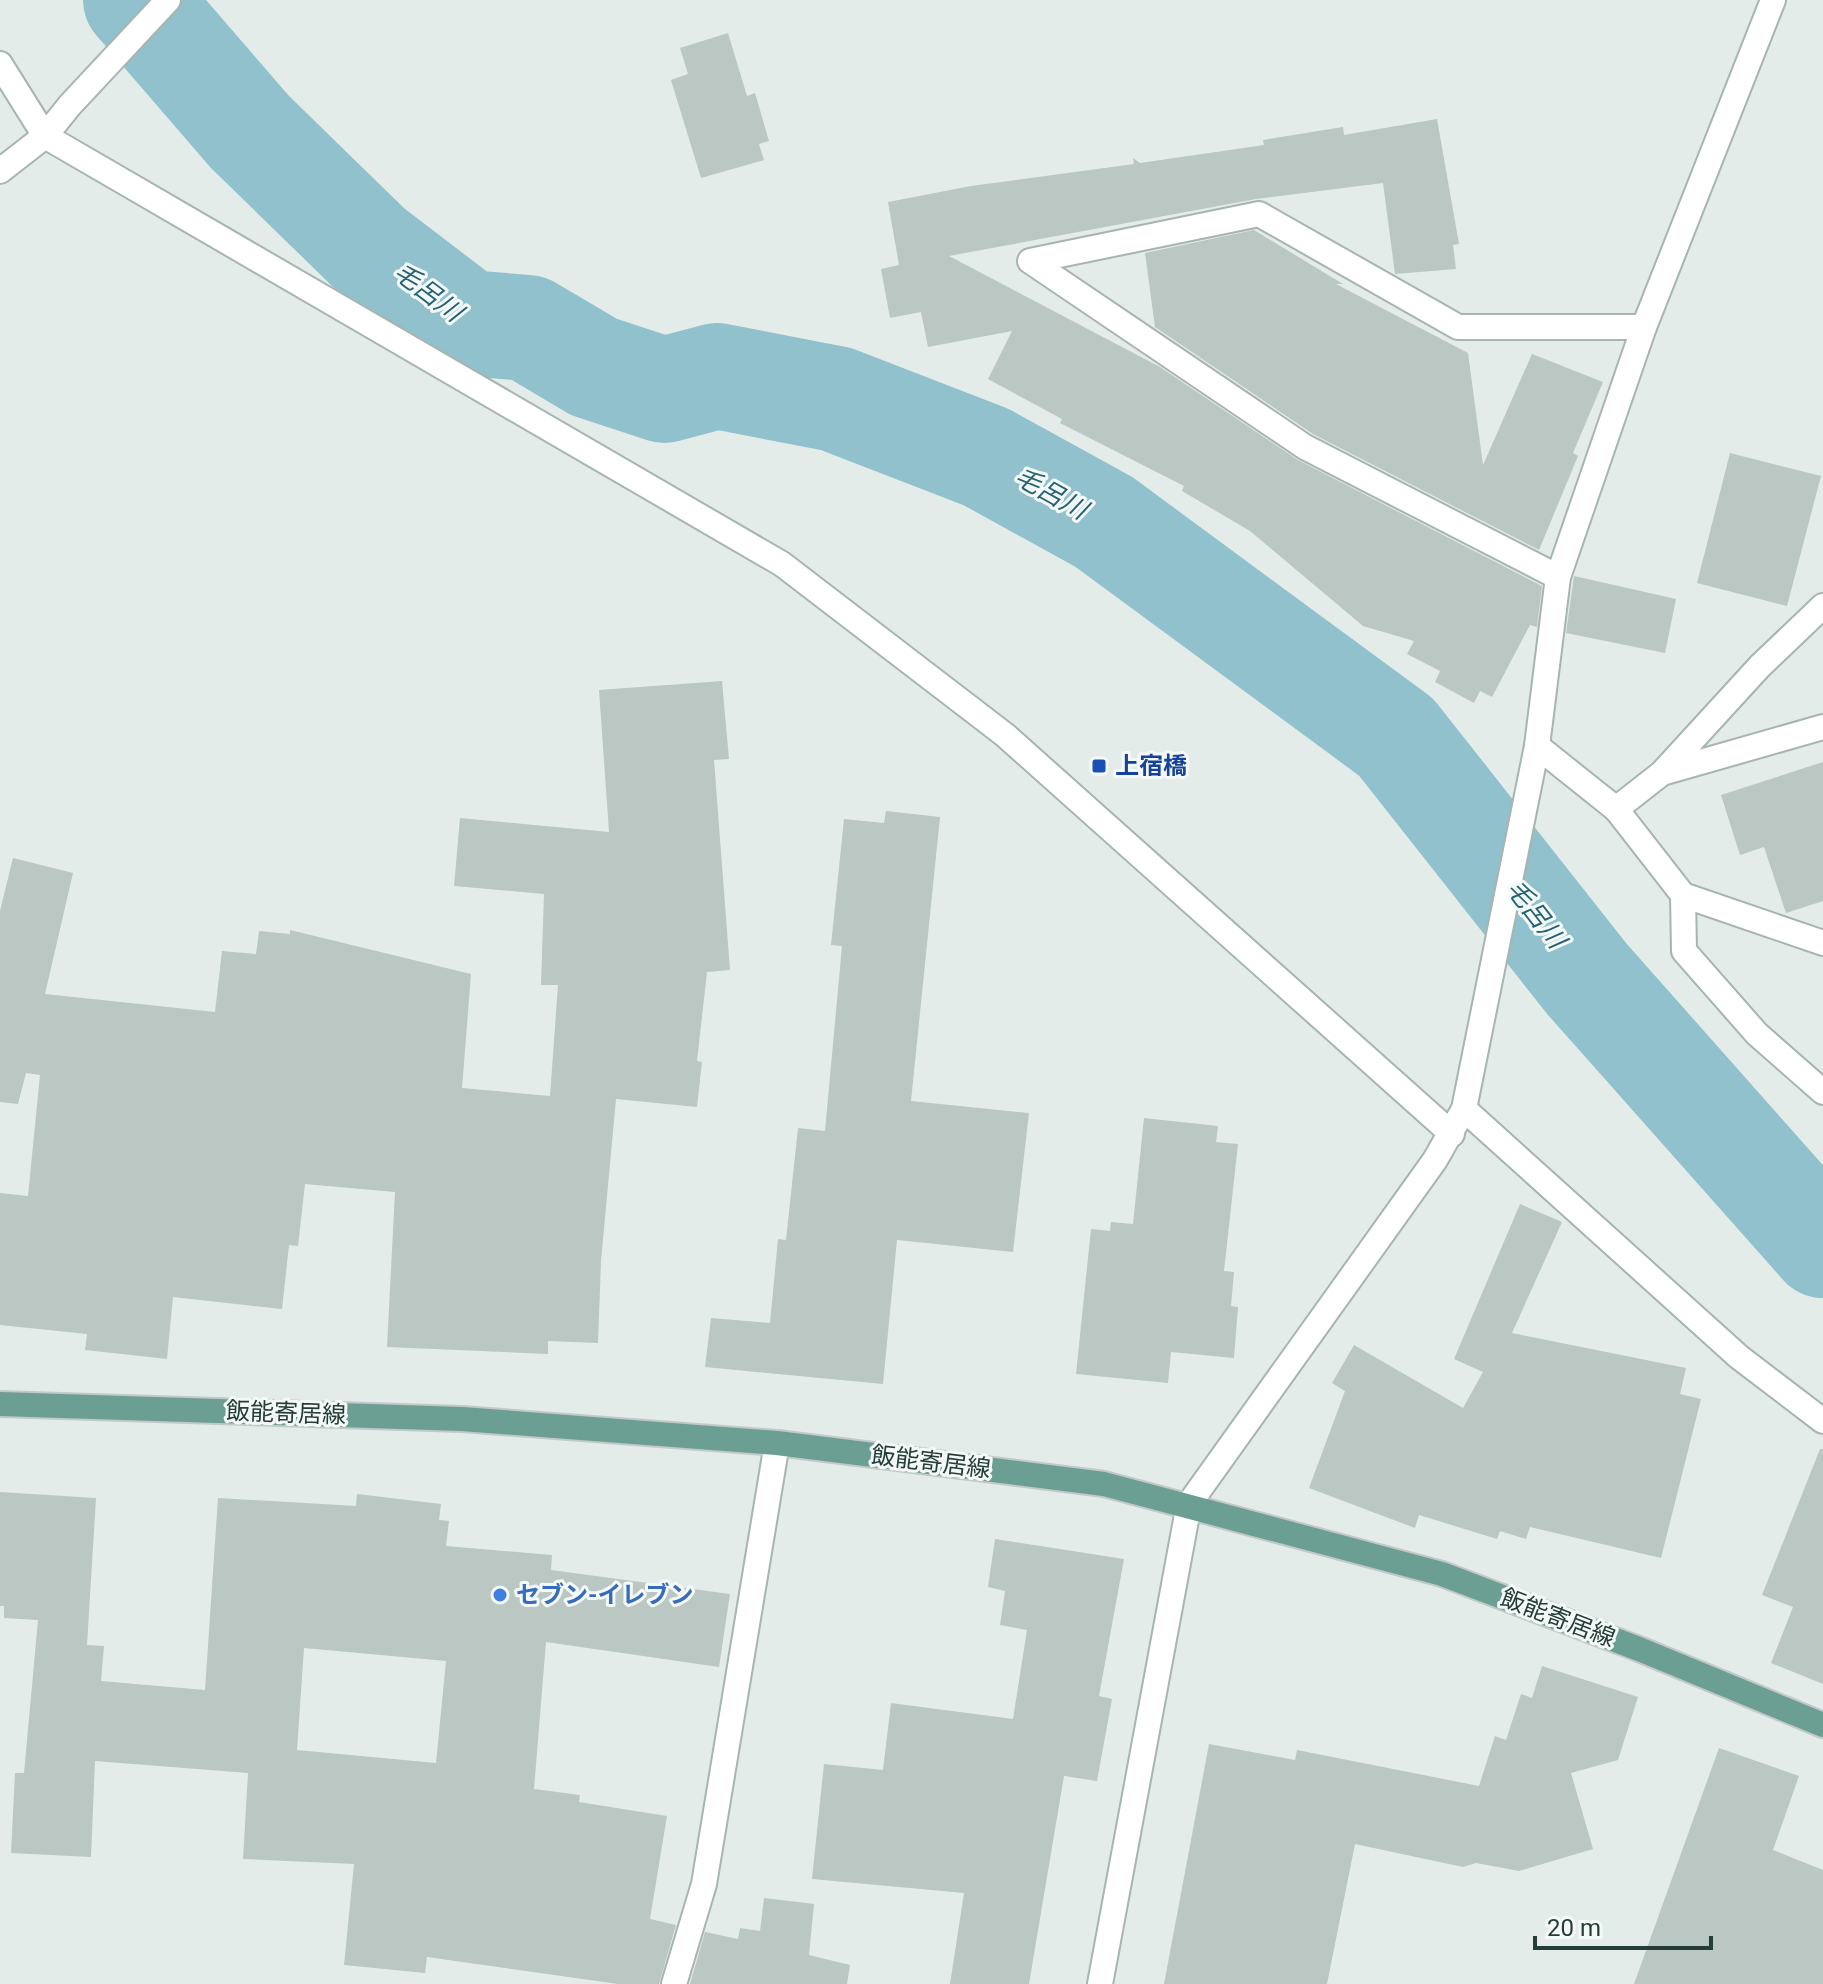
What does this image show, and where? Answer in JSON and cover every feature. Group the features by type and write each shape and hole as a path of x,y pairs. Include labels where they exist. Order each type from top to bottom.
{"main road":[{"name":"飯能寄居線","path":"0,1404 462,1419 777,1443 1104,1484 1189,1504 1442,1574 1639,1649 1823,1725"}],"street":[{"path":"0,171 45,136 168,0"},
{"path":"1100,1984 1189,1504 1452,1134 1464,1109 1528,799 1558,577 1644,327 1773,0"},
{"path":"0,64 45,136 782,564 1005,735 1452,1134"},
{"path":"1558,577 1305,447 1030,261 1259,214 1458,327 1644,327"},
{"path":"1616,809 1662,773 1760,666 1823,606"},
{"path":"1662,773 1823,727"},
{"path":"1537,746 1616,809 1683,895 1823,943"},
{"path":"1683,895 1684,951 1757,1034 1823,1092"},
{"path":"1464,1109 1739,1357 1823,1421"},
{"path":"674,1984 704,1884 777,1443"}],"building":[{"path":"728,33 747,96 755,93 769,141 759,144 764,160 701,178 671,80 688,74 680,48"},
{"path":"1437,119 1459,244 1453,245 1456,269 1395,274 1383,183 1256,199 949,256 1160,367 1298,460 1542,586 1537,627 1530,625 1492,697 1480,691 1474,703 1435,682 1440,671 1407,654 1414,641 1363,626 1250,531 1182,491 1184,486 1060,423 1062,419 988,379 1012,331 928,347 921,312 890,318 881,269 899,265 888,202 971,186 1134,164 1133,158 1140,163 1264,145 1263,140 1343,127 1344,135"},
{"path":"1254,230 1343,284 1336,284 1468,353 1483,465 1532,354 1603,382 1573,453 1578,456 1539,550 1313,434 1155,327 1145,253"},
{"path":"1730,453 1821,476 1787,606 1697,583"},
{"path":"1574,576 1676,599 1665,653 1566,633"},
{"path":"722,681 729,759 714,760 730,970 707,972 697,1061 702,1062 697,1107 616,1099 601,1261 598,1343 548,1341 548,1354 387,1347 395,1192 305,1184 298,1246 289,1245 282,1309 173,1297 167,1359 85,1350 87,1334 0,1325 0,1193 28,1196 40,1075 26,1073 18,1104 0,1102 0,911 13,858 73,873 45,994 215,1012 222,951 256,954 259,931 290,934 290,930 471,974 462,1088 550,1096 558,985 541,985 544,894 454,886 460,818 609,832 599,690"},
{"path":"1823,762 1823,901 1786,913 1764,847 1740,855 1721,795"},
{"path":"886,811 940,817 911,1101 1029,1113 1013,1252 897,1240 883,1384 705,1367 711,1318 770,1323 778,1239 786,1240 798,1128 825,1131 842,946 831,945 844,819 884,823"},
{"path":"1144,1118 1218,1126 1216,1142 1238,1144 1224,1271 1234,1272 1231,1306 1238,1307 1234,1358 1171,1352 1168,1383 1076,1374 1091,1229 1110,1231 1111,1222 1133,1224"},
{"path":"1520,1204 1562,1222 1512,1333 1686,1368 1680,1394 1701,1399 1661,1558 1530,1527 1526,1539 1500,1531 1497,1539 1419,1515 1415,1528 1309,1488 1345,1391 1332,1383 1354,1345 1463,1408 1483,1372 1454,1359"},
{"path":"1820,1449 1823,1449 1823,1684 1771,1663 1793,1607 1762,1595"},
{"path":"0,1492 96,1498 87,1645 104,1646 101,1681 205,1690 218,1498 356,1506 357,1494 441,1504 439,1520 449,1521 446,1546 552,1555 551,1570 730,1594 719,1667 546,1642 534,1789 580,1795 579,1802 667,1816 650,1919 676,1925 659,1984 618,1984 427,1957 425,1973 344,1965 354,1864 243,1859 248,1773 95,1761 91,1857 11,1853 15,1773 24,1773 38,1620 4,1618 4,1606 0,1606","holes":["304,1648 446,1661 436,1763 297,1750"]},
{"path":"995,1539 1124,1559 1099,1696 1112,1699 1097,1781 1064,1776 1029,1984 950,1984 964,1893 812,1879 824,1764 883,1770 891,1703 1013,1719 1027,1630 1000,1625 1005,1591 988,1587"},
{"path":"1542,1666 1638,1697 1618,1760 1571,1773 1593,1849 1519,1871 1476,1863 1463,1867 1355,1844 1327,1984 1164,1984 1209,1744 1295,1760 1297,1750 1479,1786 1495,1736 1506,1740 1521,1694 1532,1698"},
{"path":"1719,1748 1799,1776 1773,1850 1823,1870 1823,1984 1634,1984"},
{"path":"764,1898 814,1904 809,1955 850,1965 847,1984 690,1984 705,1932 738,1939 740,1928 760,1931"}],"waterway":[{"name":"毛呂川","path":"136,0 250,132 369,248 467,323 528,328 594,367 664,390 717,376 836,399 986,457 1104,522 1396,737 1587,979 1823,1245"}],"place":[{"name":"上宿橋","path":"1099,766"},
{"name":"セブン-イレブン","path":"500,1595"}]}
